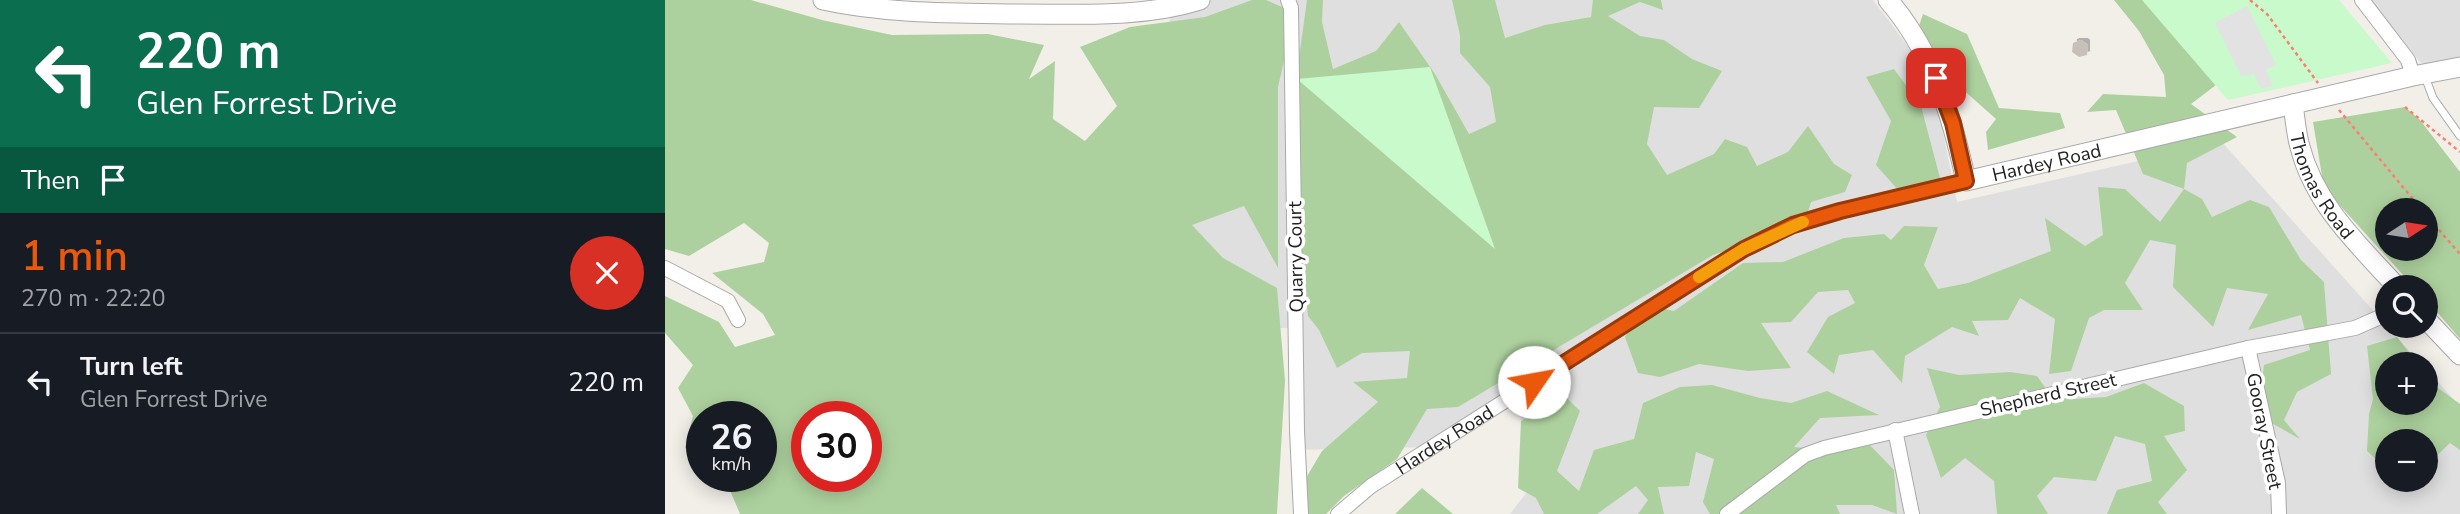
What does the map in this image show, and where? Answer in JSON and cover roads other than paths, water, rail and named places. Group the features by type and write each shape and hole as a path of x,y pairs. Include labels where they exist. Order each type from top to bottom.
{"street":[{"path":"823,0 900,11 1003,14 1122,13 1150,11 1192,1"},
{"name":"Quarry Court","path":"1288,0 1291,8 1297,431 1301,514"},
{"path":"1888,0 1927,55 1953,123 1966,181"},
{"path":"2362,0 2418,75"},
{"name":"Hardey Road","path":"1338,514 1371,486 1744,249 1793,225 1966,181 2460,67"},
{"name":"Thomas Road","path":"2293,104 2300,147 2314,184 2333,217 2386,275"},
{"path":"665,268 728,301 738,320"},
{"name":"Shepherd Street","path":"1727,514 1805,454 1895,430 2248,348 2355,328 2375,319"},
{"path":"2438,332 2460,355"},
{"name":"Gooray Street","path":"2248,348 2278,483 2279,514"},
{"path":"1895,430 1912,514"}],"lane":[{"path":"2418,75 2460,136"}]}
